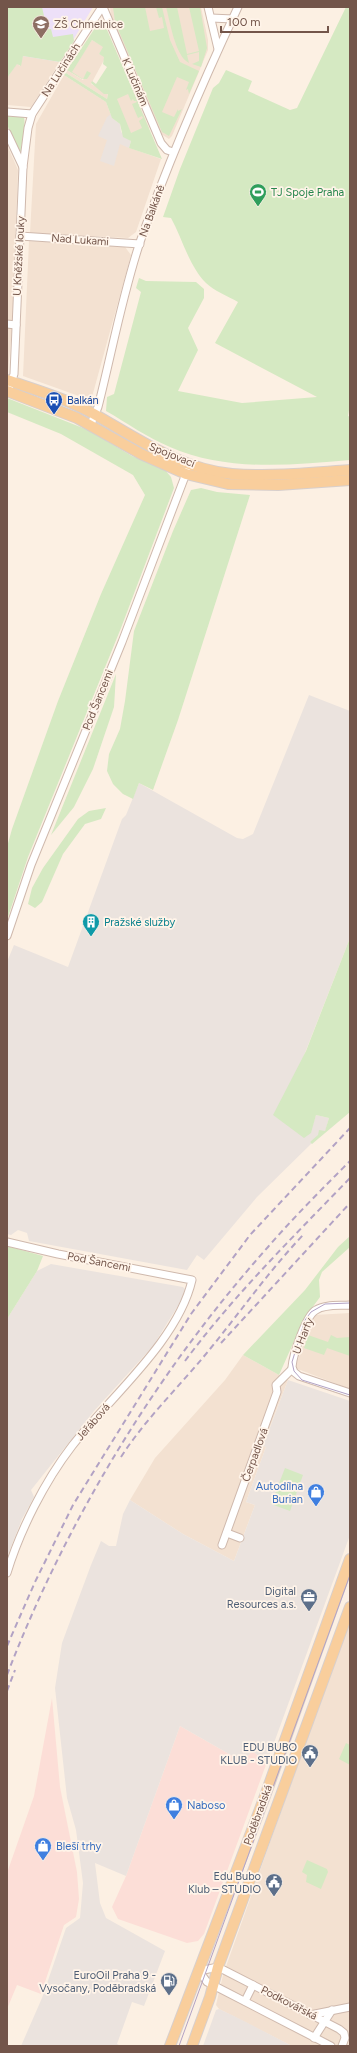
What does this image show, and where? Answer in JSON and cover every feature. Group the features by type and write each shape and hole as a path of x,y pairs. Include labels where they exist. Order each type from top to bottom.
{"main road":[{"name":"Spojovací","path":"9,381 60,399 93,419 141,454 186,474 228,484 278,485 350,480"},
{"name":"Spojovací","path":"7,391 93,419 190,464 239,474 279,475 350,470"},
{"name":"Poděbradská","path":"170,2046 199,1972 350,1559"},
{"name":"Poděbradská","path":"192,2046 218,1967 349,1612"}],"street":[{"name":"Na Lučinách","path":"32,114 102,7"},
{"name":"K Lučinám","path":"102,7 160,143 168,150 173,152"},
{"path":"208,7 218,49"},
{"name":"Na Balkáně","path":"93,419 140,244 173,152 238,7"},
{"path":"211,18 233,19"},
{"path":"7,112 32,114"},
{"name":"U Kněžské louky","path":"7,391 9,381 14,374 23,167 28,128 32,114"},
{"name":"U Kněžské louky","path":"7,133 23,167"},
{"name":"Nad Lukami","path":"20,236 140,244"},
{"path":"7,324 16,325"},
{"name":"Pod Šancemi","path":"7,936 31,865 122,642 190,464"},
{"name":"Pod Šancemi","path":"7,1242 58,1254 192,1280"},
{"name":"Jeřábová","path":"7,1573 43,1488 72,1446 157,1348 188,1297 192,1280"},
{"name":"U Harfy","path":"293,1371 293,1361 312,1313 323,1307 350,1305"},
{"path":"293,1371 350,1393"},
{"name":"Čerpadlová","path":"222,1546 277,1392 276,1385 293,1371"},
{"path":"227,1533 240,1538"},
{"path":"199,1972 218,1967"},
{"name":"Podkovářská","path":"218,1967 344,2033 345,2038 342,2046"},
{"name":"Podkovářská","path":"199,1972 207,1982 245,2000 254,2008 331,2046"},
{"name":"Podkovářská","path":"245,2000 253,1985"},
{"path":"310,2014 350,2007"},
{"path":"325,2022 332,2010"},
{"name":"Podkovářská","path":"314,2038 325,2022"}],"shaded area":[{"name":"ZŠ Chmelnice","path":"7,7 93,7 60,62 23,56 12,70"},
{"path":"110,7 201,7 208,40 208,50 172,136 169,139 161,134 111,17"},
{"path":"92,40 104,47 99,54 104,56 104,60 91,84 108,93 107,99 66,73 67,70 83,80 87,73 83,79 71,72"},
{"path":"23,56 60,62 31,107 7,105 7,78 17,63 20,66"},
{"path":"64,75 106,102 112,118 130,148 161,159 136,232 128,238 30,233 36,124"},
{"path":"133,90 149,128 131,135 115,97"},
{"path":"111,114 112,118 120,124 121,132 131,141 129,148 120,144 114,166 100,161 107,140 98,136 107,117"},
{"path":"7,145 18,170 12,329 8,371"},
{"path":"29,241 125,247 131,255 90,400 23,376"},
{"path":"309,695 350,711 350,938 301,1063 310,1133 316,1115 329,1118 325,1132 310,1142 312,1143 257,1197 204,1260 197,1255 187,1270 29,1241 27,1233 18,1230 11,1235 7,1234 7,962 14,945 68,967 122,819 126,815 139,783 237,838 243,839 253,834"},
{"path":"51,1264 183,1287 185,1289 184,1296 153,1346 94,1411 31,1490 34,1497 22,1519 7,1557 7,1319 37,1271"},
{"path":"350,1313 350,1389 295,1368 314,1315"},
{"path":"243,1355 288,1380 263,1445 266,1447 246,1502 255,1505 234,1561 183,1534 130,1500 155,1458 225,1380"},
{"path":"288,1380 350,1401 350,1535 267,1762 252,1751 243,1762 180,1726 126,1876 95,1863 100,1903 106,1918 165,1951 144,2006 132,2002 117,2044 121,2046 21,2046 42,1998 66,1928 80,1918 83,1883 76,1830 67,1798 55,1688 62,1643 91,1565 101,1541 109,1546 116,1546 123,1514 130,1500 183,1534 234,1561 255,1505 246,1502 266,1447 263,1446"},
{"path":"350,1617 350,2046 292,2046 219,2009 216,2005 223,1975"},
{"name":"Bleší trhy","path":"52,1698 60,1787 77,1872 79,1899 76,1917 64,1925 41,1994 17,1985 7,2009 7,1873 34,1796"},
{"path":"180,1726 243,1762 252,1751 267,1762 204,1934 198,1941 187,1943 118,1919 112,1907 126,1876"},
{"path":"219,2009 292,2046 203,2046 216,2010"}],"green space":[{"name":"ZŠ Chmelnice","path":"7,7 42,7 47,29 51,29 53,37 73,34 74,41 60,62 23,56 21,66 17,64 7,78"},
{"path":"113,7 145,7 150,31 164,28 162,17 159,18 156,7 162,7 170,40 180,62 199,71 189,94 188,89 186,90 189,82 177,77 162,112 174,117 178,109 178,111 182,109 169,136 162,132 115,22"},
{"path":"166,7 177,7 187,54 199,51 189,7 200,7 207,48 201,67 192,64 199,61 199,52 187,55 189,63 180,53 174,38"},
{"name":"TJ Spoje Praha","path":"346,7 350,7 350,404 348,416 350,417 350,460 305,464 259,465 214,460 192,455 170,447 146,435 106,411 107,397 114,394 141,292 136,288 139,278 146,281 196,282 204,289 204,298 188,328 198,350 178,391 242,403 317,397 215,343 238,302 217,291 206,283 190,260 171,218 163,217 180,169 213,88 219,83 226,70 252,81 248,91 290,110 297,108"},
{"path":"99,22 105,25 162,159 129,148 131,141 123,137 120,124 112,118 106,102 64,75 66,73 107,99 108,94 104,94 91,83 92,81 96,84 107,67 103,64 104,57 99,54 103,47 92,40 72,72 83,79 67,70","holes":["128,94 131,101 133,99 137,102 132,104 138,118 142,116 143,118 139,121 142,128 131,133 117,99"]},
{"path":"87,71 91,73 87,79 83,79"},
{"path":"7,116 24,117 21,151 7,125"},
{"path":"7,398 88,430 132,456 164,469 171,477 174,488 121,628 28,857 7,920 7,847 12,829 58,701 101,594 145,495 133,475 61,434 7,412"},
{"path":"201,488 217,492 250,495 178,720 153,790 139,783 133,799 123,794 113,784 107,771 109,754 120,729 134,631 173,531 191,490"},
{"path":"116,674 114,707 93,769 74,807 51,835"},
{"path":"106,808 101,819 85,824 63,854 42,902 35,908 28,904 32,888 43,868 78,819 89,811"},
{"path":"350,938 350,1112 312,1144 310,1142 318,1135 319,1130 325,1131 329,1118 316,1115 311,1133 304,1138 273,1115 306,1051"},
{"path":"350,1236 350,1247 322,1272 319,1280 320,1297 304,1319 279,1375 243,1355 305,1290 338,1247"},
{"path":"7,1246 43,1256 37,1271 7,1319"},
{"path":"308,1335 328,1342 331,1335 337,1338 350,1337 350,1356 327,1348 324,1355 304,1348"},
{"path":"285,1468 303,1475 290,1511 271,1504"},
{"path":"346,1743 350,1745 350,1765 339,1759"},
{"path":"307,1860 327,1869 328,1872 321,1889 306,1882 307,1875 302,1872"}],"tram line":[{"path":"350,1303 325,1304 311,1312 305,1320 292,1362 294,1371 302,1380 350,1395"},
{"path":"179,2046 350,1575"}],"railway":[{"path":"7,1646 35,1582 73,1505 191,1314 250,1235 350,1128"},
{"path":"7,1675 57,1560 118,1449 153,1396 189,1344 228,1294 288,1225 350,1161"},
{"path":"185,1361 223,1313 286,1244 350,1178"},
{"path":"221,1343 350,1203"},
{"path":"121,1457 141,1429 222,1335 267,1277 303,1235"},
{"path":"7,1691 15,1670"}],"place":[{"name":"ZŠ Chmelnice","path":"41,39"},
{"name":"TJ Spoje Praha","path":"258,207"},
{"name":"Balkán","path":"54,415"},
{"name":"Pražské služby","path":"91,937"},
{"name":"Autodílna Burian","path":"316,1507"},
{"name":"Digital Resources a.s.","path":"309,1612"},
{"name":"EDU BUBO KLUB - STUDIO","path":"310,1768"},
{"name":"Naboso","path":"174,1820"},
{"name":"Bleší trhy","path":"43,1861"},
{"name":"Edu Bubo Klub – STUDIO","path":"274,1897"},
{"name":"EuroOil Praha 9 - Vysočany, Poděbradská","path":"169,1996"}]}
